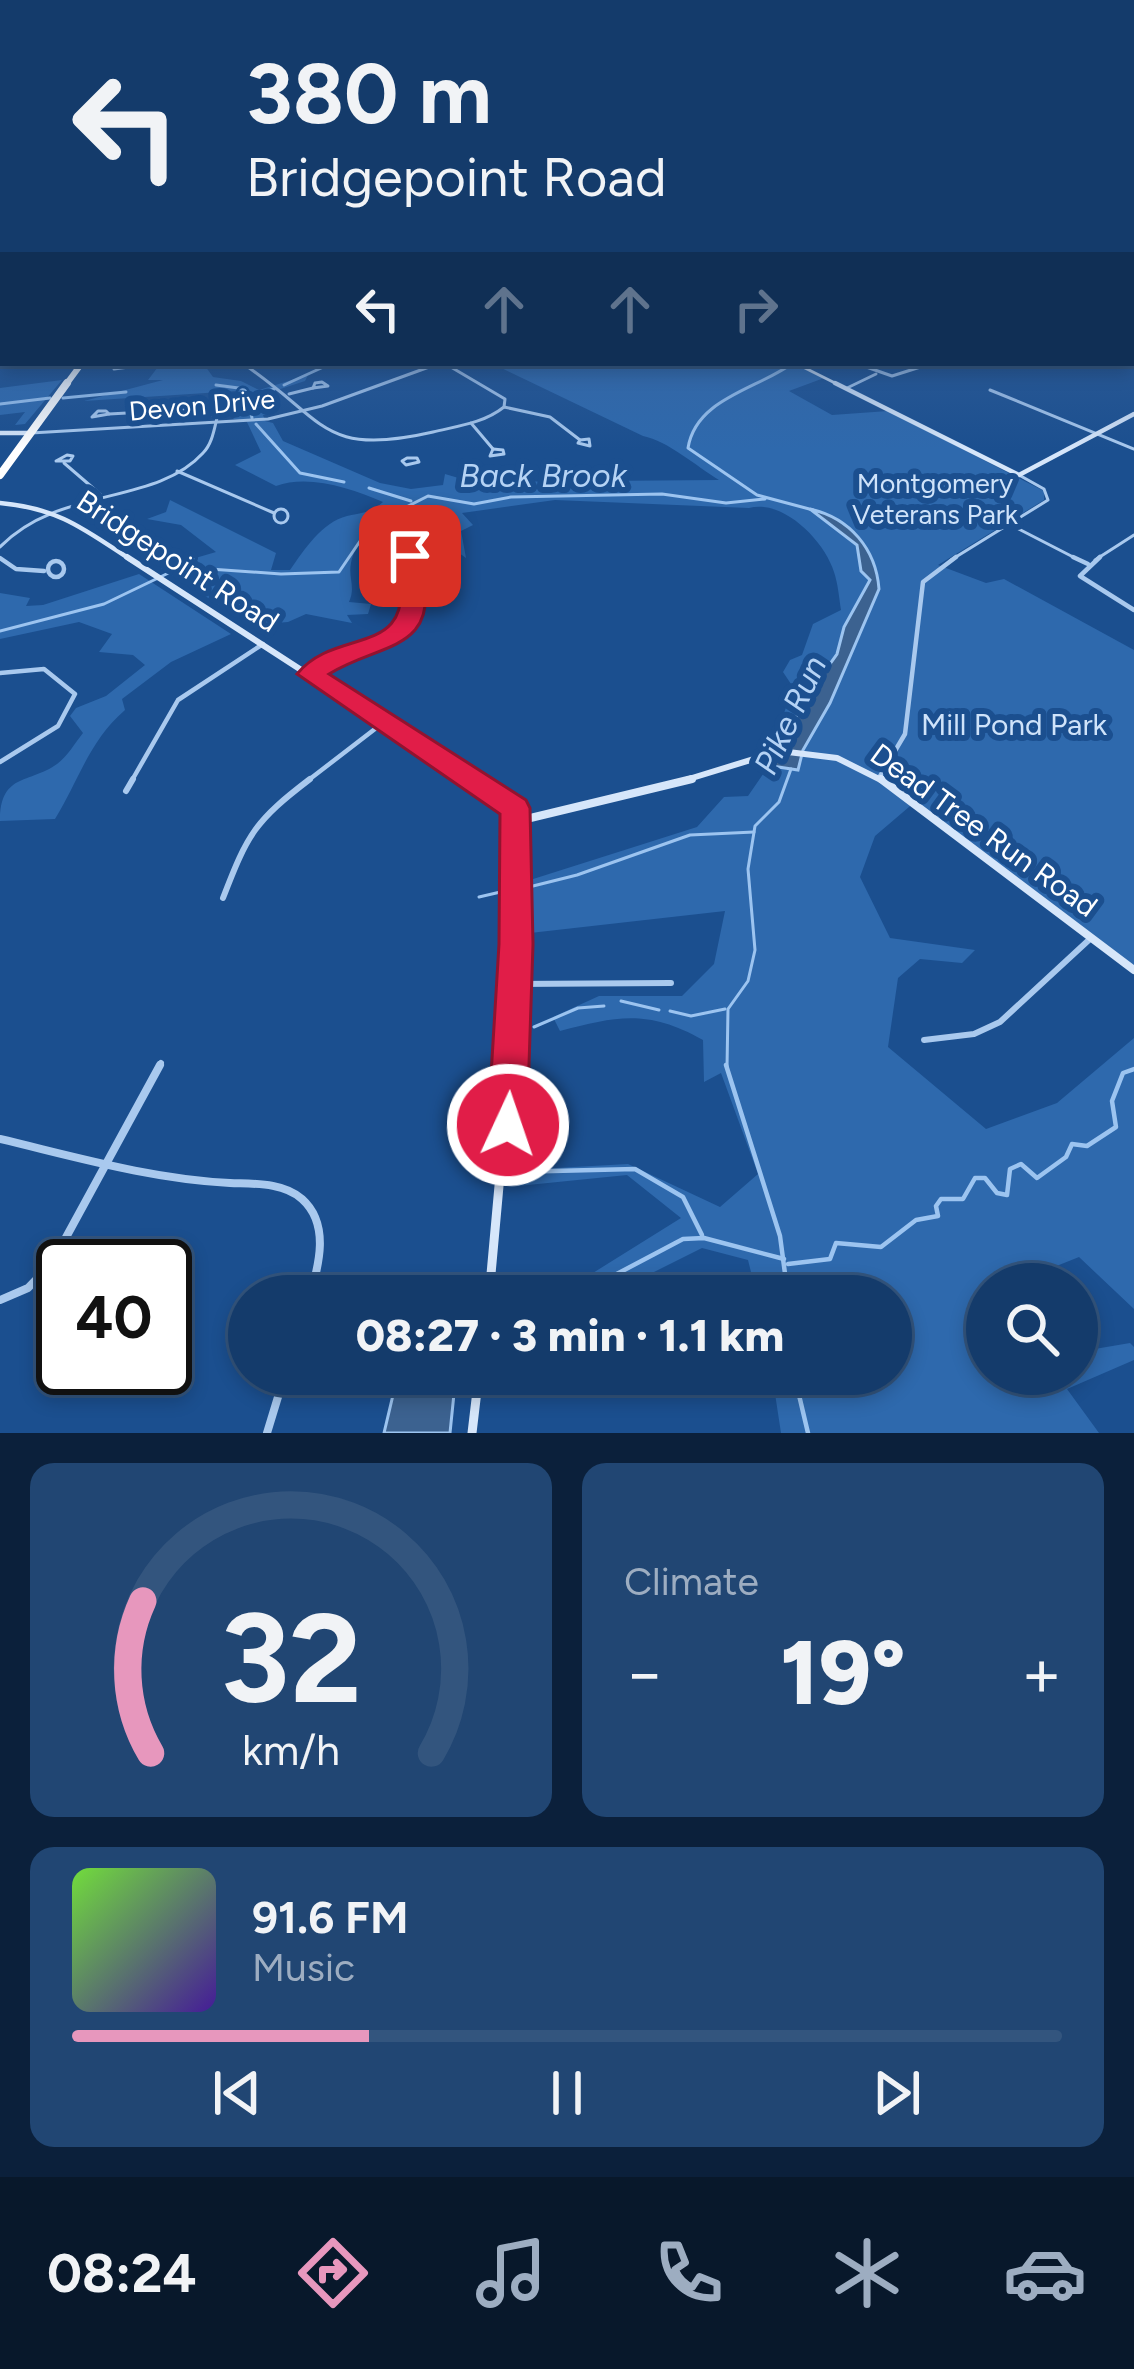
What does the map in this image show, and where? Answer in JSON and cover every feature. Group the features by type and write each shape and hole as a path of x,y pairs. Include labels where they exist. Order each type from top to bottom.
{"highway":[{"path":"0,475 80,366"}],"street":[{"path":"248,366 344,440 397,441 494,416 504,407"},
{"name":"Devon Drive","path":"31,433 214,425 303,411 433,366"},
{"path":"448,366 498,391 504,407"},
{"path":"800,366 1019,475 1046,490 1049,498 939,567 923,582 905,734 898,753 879,778"},
{"path":"861,366 876,374 902,376 926,366"},
{"path":"847,388 876,374"},
{"path":"288,394 313,388"},
{"path":"990,390 1134,448"},
{"path":"504,407 550,416 580,440"},
{"path":"0,547 20,528 56,511 177,472 204,452 216,415 206,409 109,414"},
{"path":"1019,475 1134,414"},
{"path":"471,423 493,449"},
{"path":"0,434 31,433"},
{"path":"64,463 100,494"},
{"path":"177,472 274,513"},
{"name":"Bridgepoint Road","path":"0,503 56,511 508,802 518,821"},
{"path":"1009,524 1088,564"},
{"path":"1134,535 1088,564 1081,578 1134,610"},
{"path":"0,558 16,569 45,571"},
{"path":"310,674 334,659 400,634 415,606 411,567"},
{"path":"126,790 178,700 263,644"},
{"path":"0,673 44,668 75,694 74,707 65,719 0,762"},
{"path":"223,898 241,851 263,815 384,722"},
{"name":"Dead Tree Run Road","path":"518,821 782,751 842,759 879,778 1134,970"},
{"path":"491,1275 508,1125 518,821"},
{"path":"924,1040 974,1034 1000,1022 1091,938"},
{"path":"514,984 670,983"},
{"path":"0,1300 28,1288 52,1263 160,1063"},
{"path":"0,1139 195,1181 253,1184 291,1192 309,1208 320,1233 316,1275"},
{"path":"267,1433 279,1395"},
{"path":"472,1433 477,1395"}],"green space":[{"path":"159,366 205,366 213,377 241,381 259,390 308,375 305,381 262,395 271,414 263,415 265,421 273,423 283,441 380,483 411,489 443,485 445,474 472,482 719,480 662,443 497,366 798,366 824,378 789,391 832,415 888,411 1044,491 1044,500 938,565 986,583 1004,579 1134,650 1134,969 916,801 875,836 860,877 890,938 975,950 962,963 920,959 898,978 888,1047 986,1129 1057,1103 1134,1038 1134,1309 1098,1275 1098,1263 1085,1263 1079,1257 1064,1263 966,1263 966,1395 1071,1395 1099,1433 781,1433 775,1395 912,1395 912,1275 752,1275 748,1260 702,1248 648,1275 590,1275 681,1218 627,1175 518,1186 519,1170 628,1164 720,1207 758,1174 721,1073 704,1082 703,1040 665,1023 632,1018 560,1031 553,1017 599,996 682,996 714,964 725,911 530,933 530,880 697,827 724,797 748,796 790,735 781,722 793,687 783,672 790,660 802,655 813,624 841,610 834,572 812,535 788,516 762,507 555,500 462,513 473,525 461,531 466,558 448,545 440,515 413,518 374,530 356,549 349,602 371,604 368,614 347,615 352,623 306,614 288,622 251,625 161,568 216,552 181,525 147,519 166,512 170,500 276,553 271,570 290,570 330,524 383,502 315,482 276,486 235,465 261,452 246,420 233,419 239,413 232,404 236,391 84,401 163,380 148,380"},
{"path":"62,380 25,424 15,425 25,412 0,415 0,388"},
{"path":"139,574 231,634 171,662 122,699 125,710 93,748 55,819 0,821 1,806 11,787 57,764 83,733 70,716 76,708 106,696 145,665 133,655 99,652 112,634 79,622 0,639 0,593 30,598 26,606 43,605"},
{"path":"1130,1343 1134,1360 1098,1376 1098,1348"}],"shaded area":[{"path":"810,509 837,520 858,537 873,561 879,589 830,703 803,750 798,770 772,766 799,711 807,706 810,692 837,654 844,627 870,580 861,571 857,545"},
{"path":"393,1395 454,1395 450,1433 384,1433"}],"waterway":[{"path":"284,385 326,366"},
{"name":"Pike Run","path":"788,366 716,406 693,431 688,448 757,495 813,510"},
{"path":"216,385 246,389 248,399"},
{"path":"248,399 274,389"},
{"path":"63,398 126,392"},
{"path":"0,404 50,398"},
{"path":"248,399 252,418"},
{"path":"256,424 300,473 344,482"},
{"path":"369,488 411,501"},
{"name":"Back Brook","path":"0,631 104,604 181,567 281,574 339,572 371,525 428,496 474,504 511,497 662,494 726,503 765,499"},
{"path":"727,1068 728,1009 748,981 755,950 748,869 755,826 779,802 791,769"},
{"path":"529,887 690,835 754,832"},
{"path":"479,897 509,890"},
{"path":"621,1001 659,1010"},
{"path":"534,1027 578,1008 604,1006"},
{"path":"670,1011 691,1016 725,1009"},
{"name":"Pike Run","path":"726,1065 783,1259"},
{"path":"788,1264 830,1259 836,1243 881,1247 916,1220 938,1216 936,1206 941,1199 963,1199 975,1178 985,1178 997,1193 1007,1195 1010,1169 1021,1164 1037,1178 1066,1157 1072,1144 1087,1146 1116,1127 1112,1101 1123,1073 1134,1069"},
{"path":"512,1172 635,1169 683,1197 702,1235"},
{"path":"615,1275 683,1239 704,1238 783,1259"},
{"name":"Pike Run","path":"783,1259 785,1275"},
{"name":"Pike Run","path":"799,1395 808,1433"}],"route":[{"path":"410,556 420,561 411,567 415,606 400,634 334,659 310,674 515,808 516,944 508,1125"}],"park label":[{"name":"Montgomery Veterans Park","path":"935,498"},
{"name":"Mill Pond Park","path":"1014,724"}]}
